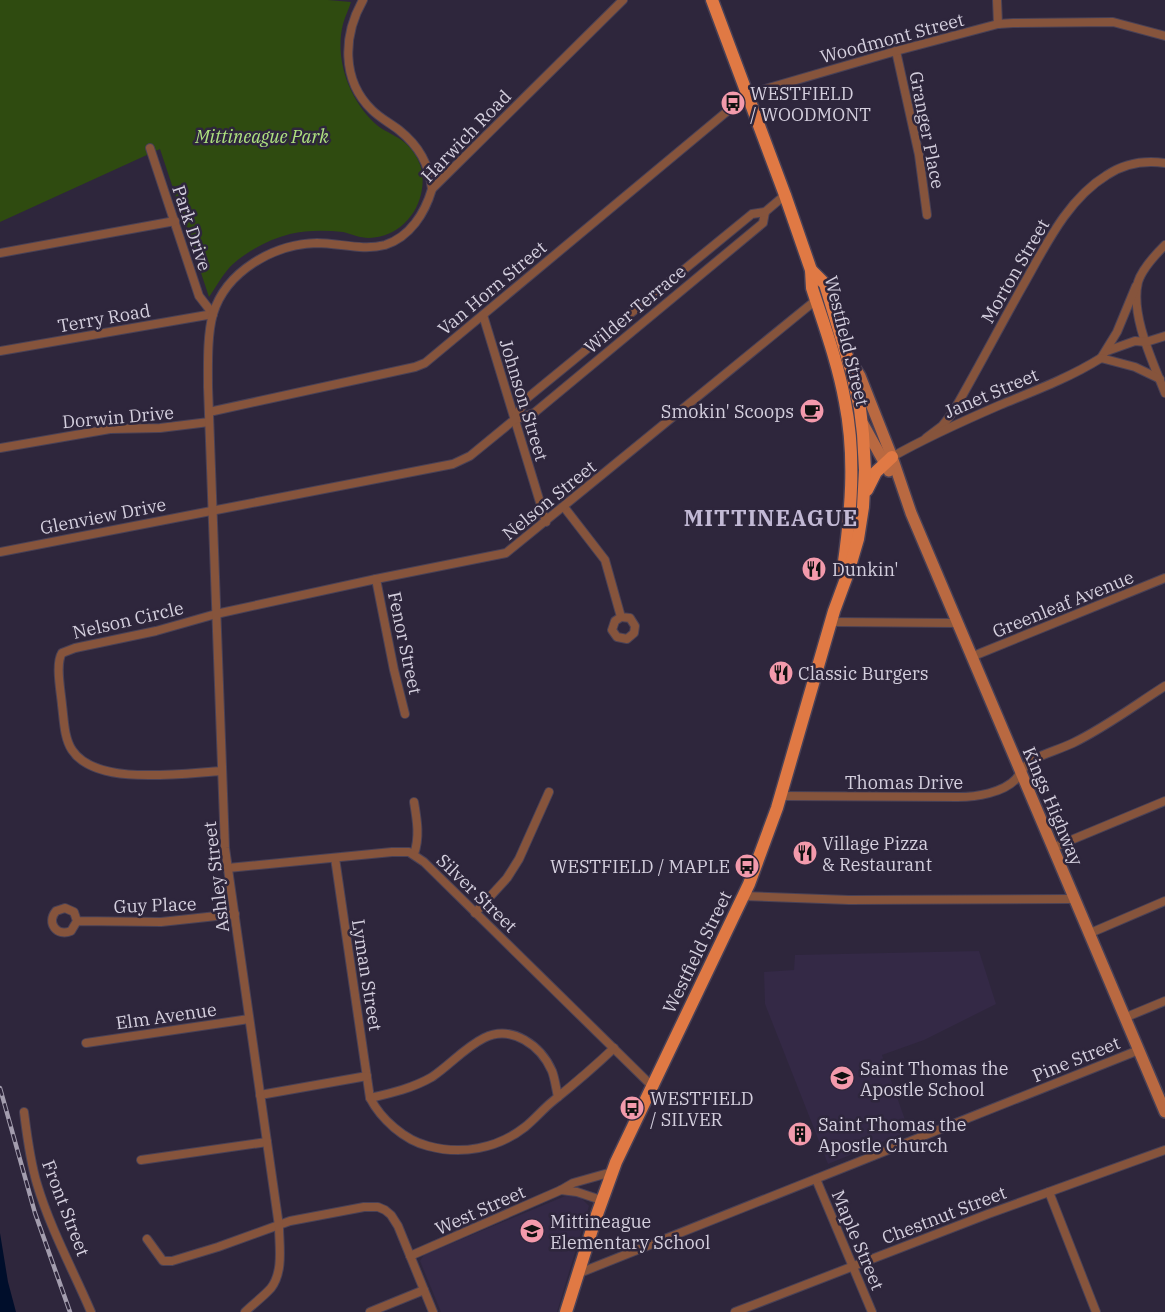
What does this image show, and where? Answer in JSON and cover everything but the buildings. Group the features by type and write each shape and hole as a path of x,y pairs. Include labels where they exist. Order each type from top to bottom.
{"main road":[{"name":"Westfield Street","path":"712,0 811,270 812,288 841,382 847,410 851,445 850,514 839,599"},
{"name":"Westfield Street","path":"566,1312 601,1200 612,1172 743,896 780,796 831,622 856,547 863,502 865,470 862,422 857,392 847,354 825,284 811,270"},
{"name":"Kings Highway","path":"847,354 860,376 888,460 1165,1112"},
{"name":"Kings Highway","path":"862,422 888,460"},
{"path":"863,502 874,475 888,460"}],"street":[{"path":"363,0 349,34 348,59 353,79 360,94 370,108 399,130 419,150 426,162 432,189"},
{"name":"Harwich Road","path":"209,422 208,355 213,314 232,282 256,262 273,253 308,244 328,243 378,247 396,240 414,224 427,203 432,189 623,0"},
{"path":"997,0 998,24"},
{"name":"Woodmont Street","path":"748,94 896,51 1012,22 1113,22 1165,36"},
{"name":"Granger Place","path":"896,51 919,154 927,215"},
{"name":"Van Horn Street","path":"209,412 419,366 429,360 748,94"},
{"name":"Park Drive","path":"150,148 199,296 213,314"},
{"name":"Morton Street","path":"926,438 942,426 953,412 1047,243 1067,213 1090,188 1113,171 1137,163 1165,163"},
{"name":"Wilder Terrace","path":"514,420 526,399 752,214 765,212 785,195"},
{"name":"Wilder Terrace","path":"213,510 453,464 470,456 514,420 534,413 763,223 765,212"},
{"path":"0,253 174,221"},
{"name":"Janet Street","path":"888,460 926,438 1078,373 1101,358 1117,332 1138,282 1148,265 1165,245"},
{"path":"680,272 689,284"},
{"path":"1138,282 1140,325 1165,393"},
{"name":"Nelson Street","path":"216,614 506,553 816,300"},
{"name":"Terry Road","path":"0,351 213,314"},
{"name":"Johnson Street","path":"483,315 546,522"},
{"path":"1106,351 1135,341 1146,342 1165,336"},
{"path":"602,337 612,348"},
{"path":"1101,358 1135,367 1160,379"},
{"name":"Dorwin Drive","path":"0,448 110,429 160,428 209,422"},
{"name":"Ashley Street","path":"209,422 225,840 279,1226 280,1262 276,1278 270,1288 244,1312"},
{"path":"564,507 605,560 621,617"},
{"name":"Glenview Drive","path":"0,552 213,510"},
{"name":"Greenleaf Avenue","path":"972,657 1165,578"},
{"name":"Fenor Street","path":"376,579 394,670 405,714"},
{"name":"Nelson Circle","path":"216,614 156,631 66,650 60,656 59,672 68,742 75,753 86,764 103,771 122,774 222,771"},
{"path":"831,622 957,623"},
{"name":"Thomas Drive","path":"780,796 977,796 990,793 1015,779 1027,763 1073,743 1116,719 1165,686"},
{"path":"475,913 507,878 519,859 549,792"},
{"path":"1052,848 1165,801"},
{"path":"414,802 418,834 418,844 414,854"},
{"name":"Silver Street","path":"228,868 402,851 414,854 652,1086"},
{"name":"Lyman Street","path":"335,858 370,1098"},
{"path":"743,896 849,900 1073,898"},
{"path":"1088,934 1165,901"},
{"name":"Guy Place","path":"77,921 161,922 235,914"},
{"path":"1124,1018 1165,1001"},
{"name":"Elm Avenue","path":"86,1043 250,1019"},
{"path":"558,1097 553,1073 538,1050 519,1037 500,1034 483,1039 426,1080 397,1092 370,1098 385,1118 413,1140 430,1146 457,1151 489,1146 504,1141 524,1128 614,1048"},
{"name":"Pine Street","path":"578,1274 1139,1050"},
{"path":"260,1095 367,1076"},
{"name":"Front Street","path":"24,1112 28,1147 37,1184 53,1227 91,1312"},
{"path":"141,1160 267,1142"},
{"name":"Chestnut Street","path":"740,1311 988,1214 1165,1150"},
{"name":"West Street","path":"410,1256 573,1183 612,1172"},
{"name":"Maple Street","path":"816,1179 872,1312"},
{"path":"561,1190 577,1192 601,1200"},
{"path":"1049,1192 1096,1312"},
{"path":"147,1239 163,1261 172,1260 297,1219 371,1206 385,1210 394,1219 433,1312"},
{"path":"370,1312 424,1290"}],"shaded area":[{"name":"Saint Thomas the Apostle School","path":"979,951 996,1004 924,1040 882,1055 909,1131 828,1164 765,1004 764,972 794,970 795,955"},
{"name":"Mittineague Elementary School","path":"570,1194 578,1195 589,1206 557,1312 441,1312 420,1261 424,1255"}],"green space":[{"name":"Mittineague Park","path":"0,0 328,0 351,2 344,21 341,38 343,66 347,80 359,105 368,116 378,126 409,146 417,157 423,182 420,199 416,208 411,216 397,229 379,237 366,238 343,232 316,231 290,234 267,242 233,264 223,275 209,297 160,149 0,222"}],"water":[{"path":"0,1233 8,1282 16,1312 0,1312"}],"railway":[{"path":"0,1088 35,1213 70,1312"}],"place":[{"name":"WESTFIELD / WOODMONT","path":"733,103"},
{"name":"Smokin' Scoops","path":"812,411"},
{"name":"Dunkin'","path":"814,569"},
{"name":"Classic Burgers","path":"781,673"},
{"name":"Village Pizza & Restaurant","path":"805,853"},
{"name":"WESTFIELD / MAPLE","path":"747,866"},
{"name":"Saint Thomas the Apostle School","path":"842,1078"},
{"name":"WESTFIELD / SILVER","path":"632,1108"},
{"name":"Saint Thomas the Apostle Church","path":"800,1134"},
{"name":"Mittineague Elementary School","path":"532,1231"}],"district":[{"name":"MITTINEAGUE","path":"771,517"}]}
